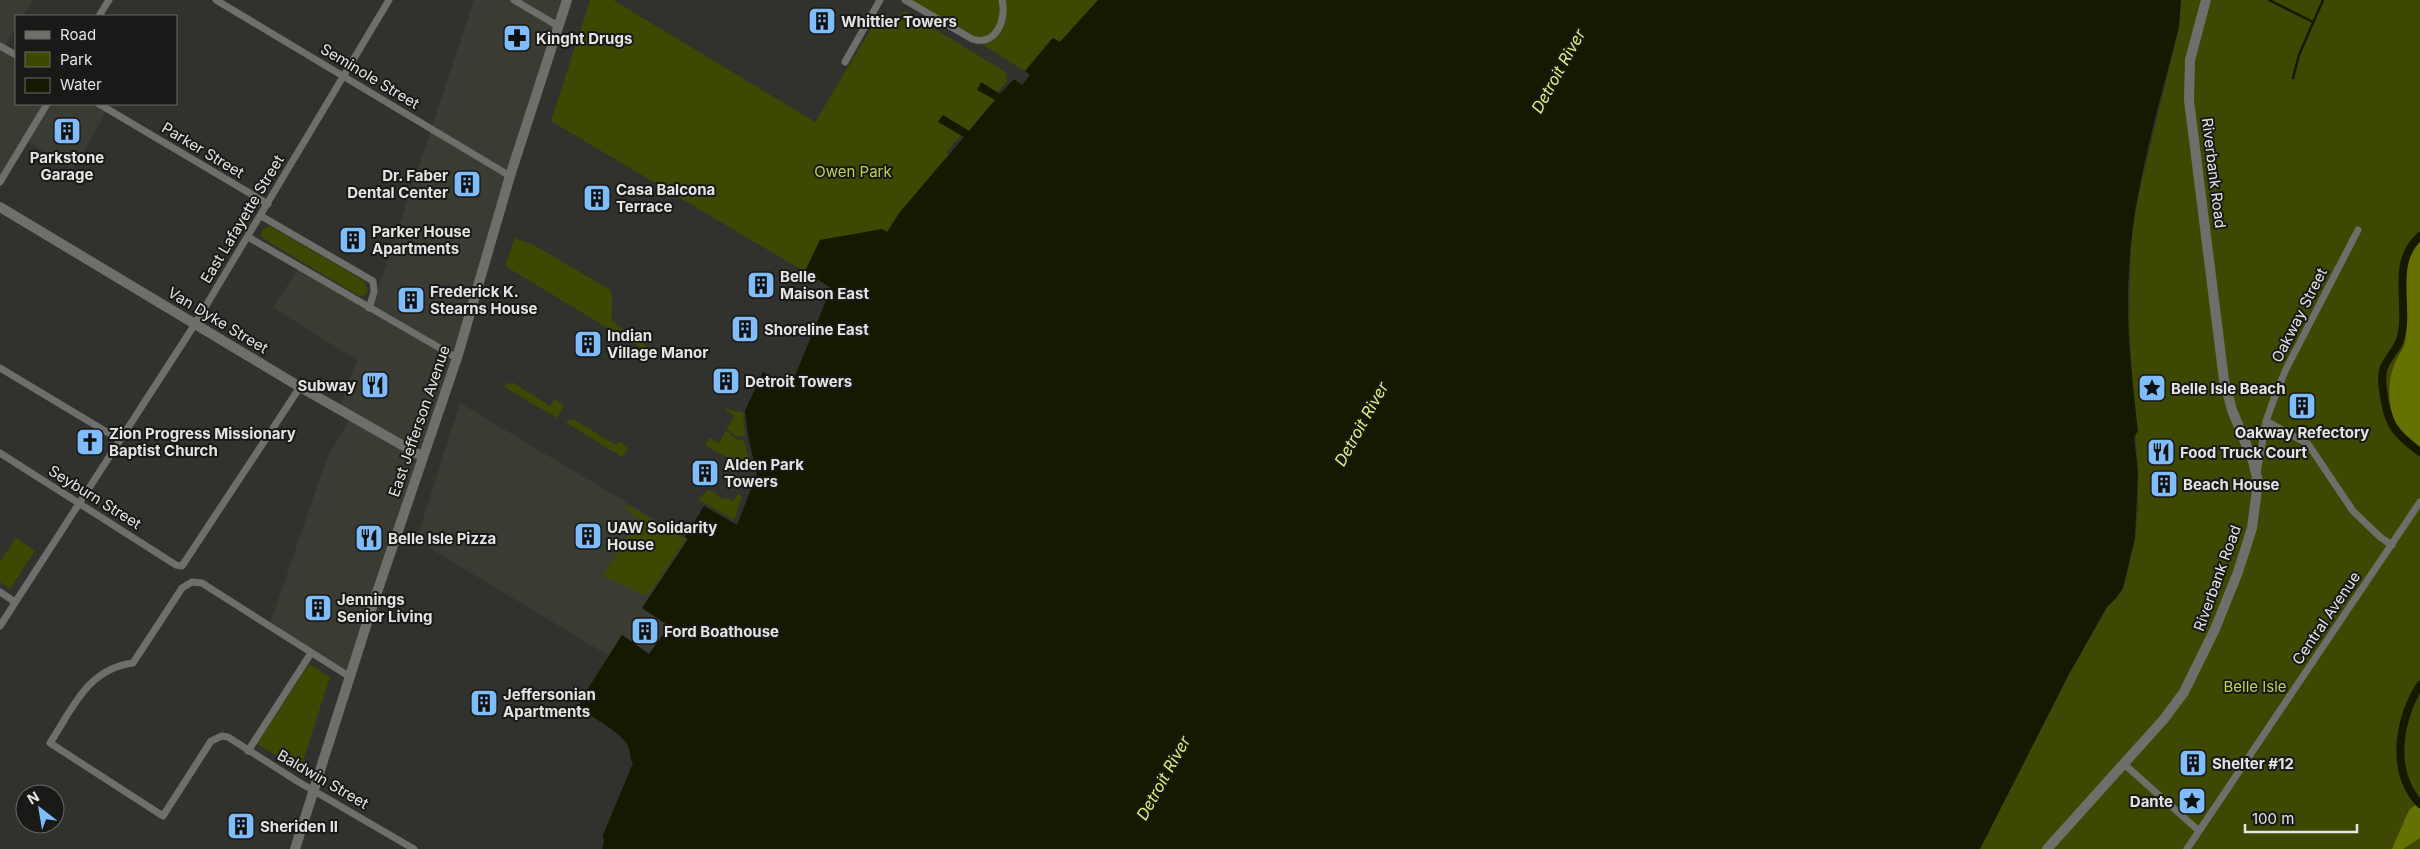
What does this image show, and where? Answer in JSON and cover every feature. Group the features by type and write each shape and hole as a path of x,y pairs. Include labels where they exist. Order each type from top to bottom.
{"main road":[{"name":"East Jefferson Avenue","path":"295,849 350,677 457,358 510,176 567,0"},
{"name":"Riverbank Road","path":"2047,849 2172,709 2184,692 2215,629 2252,528 2258,493 2257,474 2232,410 2224,380 2189,100 2190,60 2206,0"},
{"name":"Van Dyke Street","path":"0,207 195,324 423,457"}],"street":[{"path":"100,15 109,0"},
{"name":"Seminole Street","path":"216,0 510,176"},
{"name":"East Lafayette Street","path":"0,626 195,324 389,0"},
{"path":"514,0 558,26"},
{"path":"845,62 880,0"},
{"path":"905,0 972,39 982,41 991,37 1000,27 1005,14 1002,0"},
{"path":"0,46 15,55"},
{"path":"0,182 46,105"},
{"name":"Parker Street","path":"101,105 268,204"},
{"path":"261,216 373,281 374,292 369,308"},
{"name":"Oakway Street","path":"2257,474 2266,421 2286,369 2358,230"},
{"path":"248,237 457,358"},
{"path":"0,368 120,440"},
{"name":"Seyburn Street","path":"0,453 176,565 185,564 300,386"},
{"path":"2266,421 2308,444 2353,511 2374,532 2392,545"},
{"name":"Central Avenue","path":"2187,849 2420,502"},
{"name":"Baldwin Street","path":"311,653 202,583 192,582 182,588 133,663 116,666 94,679 50,743 163,816 208,745 218,737 228,737 314,791 414,849"},
{"path":"0,592 15,602"},
{"path":"248,750 311,653 350,677"},
{"path":"2124,764 2199,831"}],"shaded area":[{"path":"0,0 33,0 24,15 15,15 15,29 4,48 15,54 15,105 101,105 108,109 73,169 25,140 0,182"},
{"path":"474,0 567,0 350,677 269,626 327,458 351,416 339,409 357,360 273,308 299,267 368,307 382,277"},
{"path":"460,403 688,539 642,608 669,626 649,654 622,635 609,656 416,540"}],"green space":[{"name":"Owen Park","path":"590,0 613,0 815,122 881,12 894,19 905,11 1007,73 1005,77 1008,80 997,92 981,82 995,100 969,131 943,115 939,122 961,135 946,152 949,154 900,212 887,233 820,240 805,272 551,121"},
{"path":"911,0 1098,0 1060,42 1052,38 1025,71"},
{"name":"Belle Isle","path":"2181,0 2420,0 2420,849 1980,849 2068,676 2107,607 2123,588 2126,578 2135,538 2138,507 2138,472 2129,324 2131,245 2135,210 2179,27"},
{"path":"270,226 364,281 368,292 361,297 264,239 261,235 262,230"},
{"path":"515,238 534,245 610,290 612,321 648,347 646,351 505,266"},
{"path":"2420,242 2420,448 2410,442 2396,425 2392,414 2389,390 2393,368 2406,337 2406,286 2409,259 2413,249"},
{"path":"506,382 510,385 512,382 550,406 554,399 564,405 557,418 504,387"},
{"path":"727,407 729,410 743,412 745,436 735,436 727,428 735,416 725,409"},
{"path":"575,420 616,445 619,441 628,448 622,457 565,422"},
{"path":"726,430 735,439 743,440 754,473 705,445 709,438 719,443"},
{"path":"708,490 716,493 721,499 728,498 733,501 738,494 742,496 734,520 698,499"},
{"path":"627,505 685,539 647,596 603,576 639,518 625,509"},
{"path":"16,538 35,551 10,589 0,582 0,561"},
{"path":"309,664 330,677 300,770 257,744"},
{"path":"2420,801 2420,838 2403,849 2392,849 2409,810"}],"water":[{"name":"Detroit River","path":"1098,0 2181,0 2179,27 2156,116 2136,207 2129,268 2131,370 2138,431 2134,437 2138,472 2135,538 2123,588 2107,607 2068,676 1980,849 602,849 603,835 633,763 624,739 581,709 580,701 622,635 649,654 669,626 642,608 688,539 685,537 704,506 737,525 757,474 748,436 745,411 763,372 790,388 825,303 834,290 805,271 820,240 882,229 887,232 900,212 964,137 938,122 943,115 969,131 995,100 977,90 981,82 1000,94 1014,79 1022,85 1030,75 1025,71 1053,38 1060,42"}],"waterway":[{"path":"2269,0 2313,22"},
{"path":"2293,78 2299,55 2323,0"},
{"path":"2420,236 2412,245 2404,266 2402,277 2403,323 2401,338 2382,372 2383,390 2389,419 2403,439 2420,452"},
{"path":"2420,685 2406,714 2400,746 2404,777 2410,791 2420,804"}],"place":[{"name":"Whittier Towers","path":"822,21"},
{"name":"Kinght Drugs","path":"517,38"},
{"name":"Parkstone Garage","path":"67,131"},
{"name":"Dr. Faber Dental Center","path":"467,184"},
{"name":"Casa Balcona Terrace","path":"597,198"},
{"name":"Parker House Apartments","path":"353,240"},
{"name":"Belle Maison East","path":"761,285"},
{"name":"Frederick K. Stearns House","path":"411,300"},
{"name":"Shoreline East","path":"745,329"},
{"name":"Indian Village Manor","path":"588,344"},
{"name":"Detroit Towers","path":"726,381"},
{"name":"Subway","path":"375,385"},
{"name":"Belle Isle Beach","path":"2152,388"},
{"name":"Oakway Refectory","path":"2302,406"},
{"name":"Zion Progress Missionary Baptist Church","path":"90,442"},
{"name":"Food Truck Court","path":"2161,452"},
{"name":"Alden Park Towers","path":"705,473"},
{"name":"Beach House","path":"2164,484"},
{"name":"UAW Solidarity House","path":"588,536"},
{"name":"Belle Isle Pizza","path":"369,538"},
{"name":"Jennings Senior Living","path":"318,608"},
{"name":"Ford Boathouse","path":"645,631"},
{"name":"Jeffersonian Apartments","path":"484,703"},
{"name":"Shelter #12","path":"2193,763"},
{"name":"Dante","path":"2192,801"},
{"name":"Sheriden II","path":"241,826"}]}
